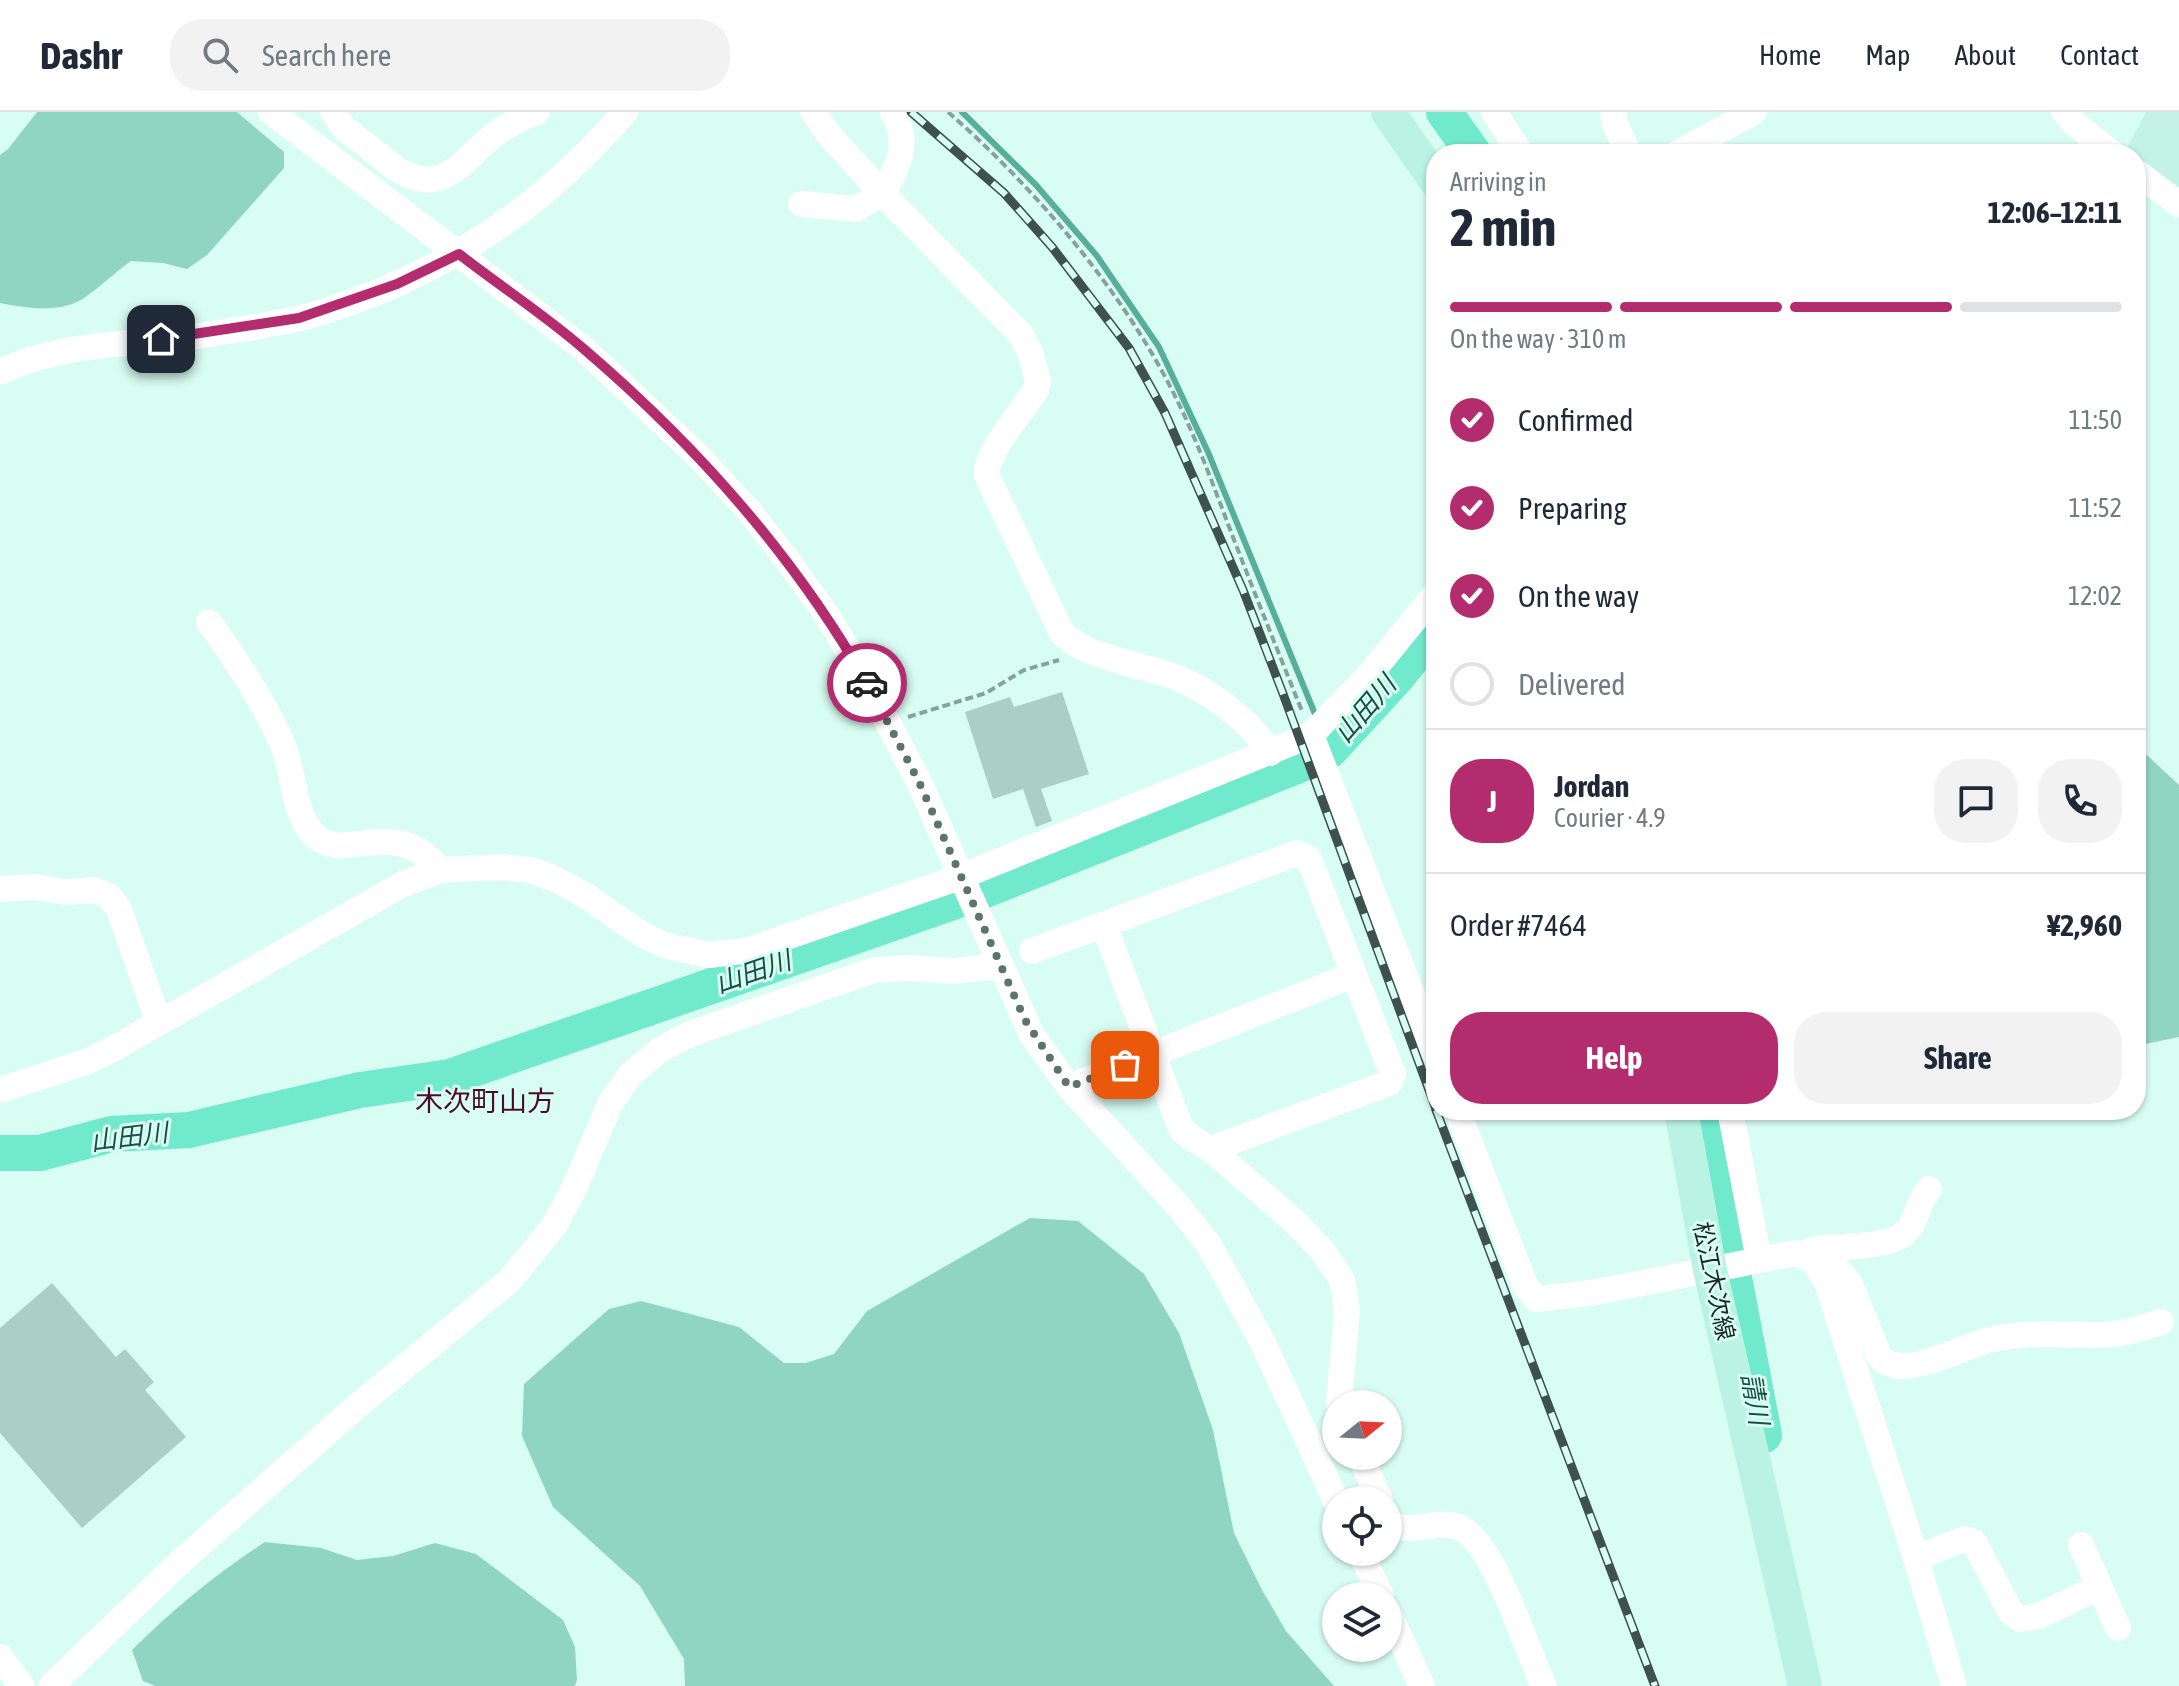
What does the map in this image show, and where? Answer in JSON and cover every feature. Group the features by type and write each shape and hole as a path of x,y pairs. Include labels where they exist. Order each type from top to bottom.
{"main road":[{"path":"1388,112 1426,167"},
{"name":"松江木次線","path":"1683,1120 1710,1270 1805,1686"}],"street":[{"path":"271,112 584,349 698,456 748,510 828,617 867,682 919,782 1032,1035 1069,1087 1180,1208 1209,1245 1237,1290 1329,1486"},
{"path":"333,112 344,128 398,170 428,180 455,171 503,128 537,112"},
{"path":"0,372 42,355 70,349 188,337 299,318 397,284 459,254 508,223 542,196 625,112"},
{"path":"813,112 830,136 882,193 1021,335 1030,352 1038,380 1036,390 998,443 987,467 987,476 1062,633 1088,651 1177,678 1200,689 1243,723 1270,753"},
{"path":"801,204 856,209 882,193 895,173 901,149 899,122 892,112"},
{"path":"1494,112 1515,144"},
{"path":"1613,112 1624,144"},
{"path":"1695,144 1754,112"},
{"path":"2064,112 2100,144"},
{"path":"2146,179 2179,204"},
{"path":"0,1090 86,1062 403,884 440,870 501,867 531,870 583,894 640,933 664,945 709,955 749,950 966,890 1270,753 1316,749 1371,673 1426,605"},
{"path":"209,622 244,674 284,748 302,813 314,835 332,846 389,840 402,843 429,856 440,870"},
{"path":"1316,749 1426,1030"},
{"path":"1032,951 1297,853 1309,859 1393,1074 1389,1083 1219,1146 1215,1153"},
{"path":"0,889 94,890 109,896 119,909 159,1023"},
{"path":"1104,926 1182,1131 1215,1153 1295,1222 1322,1250 1342,1280 1347,1310 1340,1390"},
{"path":"51,1686 179,1563 316,1442 509,1281 554,1226 573,1191 610,1104 631,1074 660,1050 690,1034 874,970 910,968 954,971 999,966"},
{"path":"1069,1087 1353,975"},
{"path":"1461,1120 1525,1285 1536,1299 1591,1293 1809,1251 1896,1240 1911,1226 1921,1199 1929,1189"},
{"path":"1732,1120 1759,1260"},
{"path":"1809,1251 1850,1284 1879,1356 1895,1367 1914,1366 2007,1336 2101,1335 2122,1333 2161,1322"},
{"path":"1809,1251 1827,1283 1954,1686"},
{"path":"1402,1528 1451,1525 1472,1535 1497,1576 1544,1686"},
{"path":"1916,1558 1969,1540 1978,1547 2011,1613 2020,1619 2039,1616 2099,1587"},
{"path":"2081,1545 2118,1628"},
{"path":"1402,1642 1422,1686"},
{"path":"0,1657 22,1686"}],"path":[{"path":"948,112 1028,190 1082,253 1134,326 1172,389 1199,448 1316,749"},
{"path":"902,719 986,693 1024,670 1088,651"}],"shaded area":[{"path":"37,112 237,112 284,152 284,168 207,255 187,269 163,263 131,261 72,304 41,308 0,303 0,155"},
{"path":"2146,112 2179,112 2179,189 2146,163 2146,144 2129,144"},
{"path":"2146,754 2179,785 2179,1037 2146,1044"},
{"path":"1030,1218 1078,1221 1144,1274 1179,1333 1213,1430 1234,1533 1286,1631 1334,1686 685,1686 684,1659 640,1586 553,1507 522,1436 524,1384 609,1309 641,1301 739,1327 784,1363 806,1363 834,1354 867,1311"},
{"path":"265,1542 321,1548 357,1560 393,1556 435,1543 476,1554 563,1620 575,1647 575,1686 155,1686 143,1681 132,1650 196,1592"}],"building":[{"path":"1062,692 1089,774 1041,789 1052,821 1036,827 1023,789 993,799 965,712 1010,697 1014,707"},
{"path":"52,1283 116,1357 125,1349 154,1382 145,1390 186,1437 82,1528 0,1433 0,1328"}],"waterway":[{"path":"962,112 1036,185 1097,256 1159,347 1208,452 1315,714"},
{"name":"請川","path":"1444,112 1467,144"},
{"name":"山田川","path":"0,1153 40,1153 112,1134 189,1130 360,1090 450,1077 970,896 1330,750 1426,641"},
{"name":"請川","path":"1704,1120 1764,1435"}],"railway":[{"path":"911,112 1004,193 1052,247 1129,348 1165,413 1243,590 1426,1082"},
{"path":"1440,1120 1655,1686"}],"way so far":[{"path":"867,683 919,782 1017,1006 1050,1062 1069,1087 1125,1065"}],"district":[{"name":"木次町山方","path":"485,1101"}],"route":[{"path":"161,339 299,318 397,284 459,254 584,349 698,456 748,510 788,561 828,617 867,683"}]}
